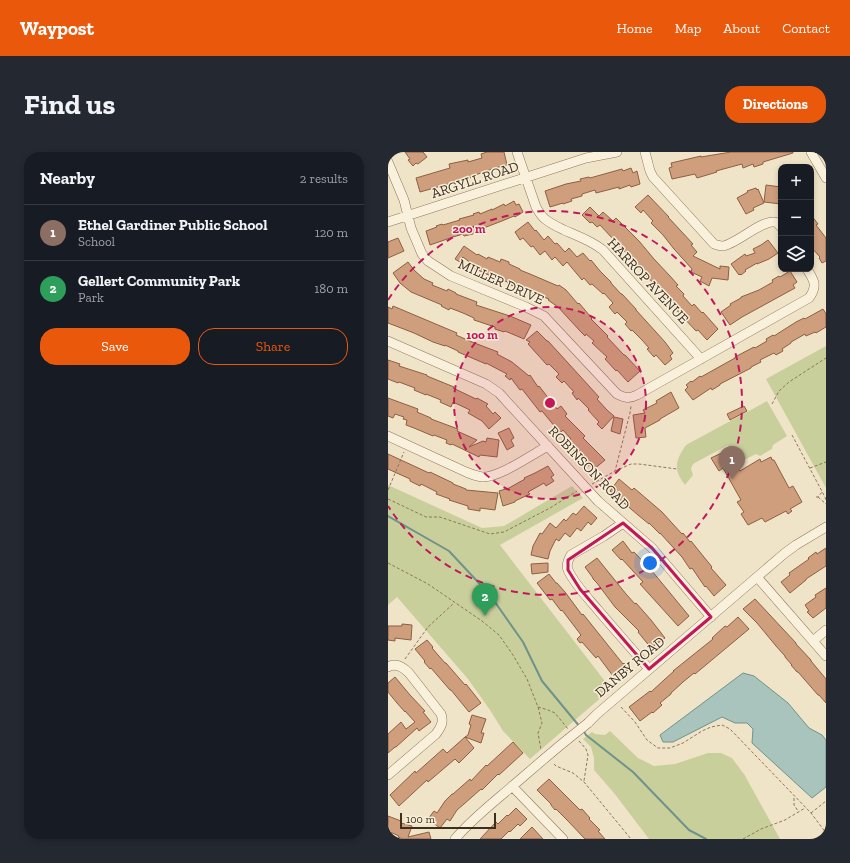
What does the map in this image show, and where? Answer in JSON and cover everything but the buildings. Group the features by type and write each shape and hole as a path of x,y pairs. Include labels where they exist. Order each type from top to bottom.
{"street":[{"name":"HARROP AVENUE","path":"517,152 536,207 540,214 546,220 590,241 603,250 701,359"},
{"name":"ARGYLL ROAD","path":"388,222 586,158 617,152"},
{"path":"645,152 653,177 714,244 720,246 727,245 769,222 778,224"},
{"path":"811,152 826,178"},
{"name":"MILLER DRIVE","path":"388,162 404,200 411,228 422,254 428,262 450,276 526,307 544,316 617,394 623,397 631,398 809,298 813,293 815,285 809,272"},
{"name":"ROBINSON ROAD","path":"388,341 490,386 548,446 598,501 652,548 711,617"},
{"path":"388,436 466,472 483,477 499,473 548,446"},
{"path":"623,523 604,536 570,555 567,566 572,577 583,593 649,669"},
{"name":"DANBY ROAD","path":"457,838 469,824 512,786 588,723 785,553 826,527"},
{"path":"757,577 826,656"},
{"path":"813,641 826,630"},
{"path":"388,667 394,664 406,669 414,677 441,714 442,720 441,727 436,734 388,776"},
{"path":"512,786 563,839"}],"path":[{"path":"772,404 779,391 789,382 826,358"},
{"path":"615,471 630,413 630,406"},
{"path":"792,435 826,501"},
{"path":"388,490 404,452"},
{"path":"810,469 826,462"},
{"path":"590,485 631,464 677,469"},
{"path":"388,499 426,517 440,517 490,534 495,534 504,532 550,508 580,489"},
{"path":"822,492 817,497 826,504"},
{"path":"388,563 428,584 499,635 527,679 538,707 542,723 538,733 541,750"},
{"path":"404,659 428,627 454,602"},
{"path":"538,707 555,713 569,730"},
{"path":"621,707 635,722 647,740 658,748 670,748 683,743 711,727 722,725 730,729 811,813 826,833"},
{"path":"578,740 586,749 588,755 584,782"},
{"path":"554,764 573,773 584,782 631,839"},
{"path":"794,796 794,805 799,812"},
{"path":"811,813 826,801"},
{"path":"743,839 761,829 785,820 805,808"}],"highlighted area":[{"path":"623,523 652,548 711,617 649,669 580,589 568,570 568,560"}],"green space":[{"path":"826,346 826,488 766,379"},
{"path":"767,401 787,436 773,445 772,449 760,456 756,454 738,463 728,445 693,464 691,469 693,475 685,485 677,470 677,465 686,445"},
{"path":"388,485 482,528 504,526 572,486 583,498 500,545 611,689 530,759 503,731 468,679 397,597 388,605"},
{"path":"610,731 638,758 654,766 675,764 708,753 721,753 732,758 744,774 780,839 649,839 614,793 594,770 594,758 591,747 583,739 592,732 595,734 605,735"}],"water":[{"path":"743,673 754,676 788,703 809,728 822,735 826,740 826,787 812,798 752,743 753,729 747,723 735,723 722,717 673,742 663,742 660,735"}],"waterway":[{"path":"388,516 449,551 490,595 523,642 542,681 580,727"},
{"path":"583,730 586,735 633,772 689,830 706,839"}],"place":[{"name":"Ethel Gardiner Public School","path":"732,479"},
{"name":"Gellert Community Park","path":"485,616"}]}
